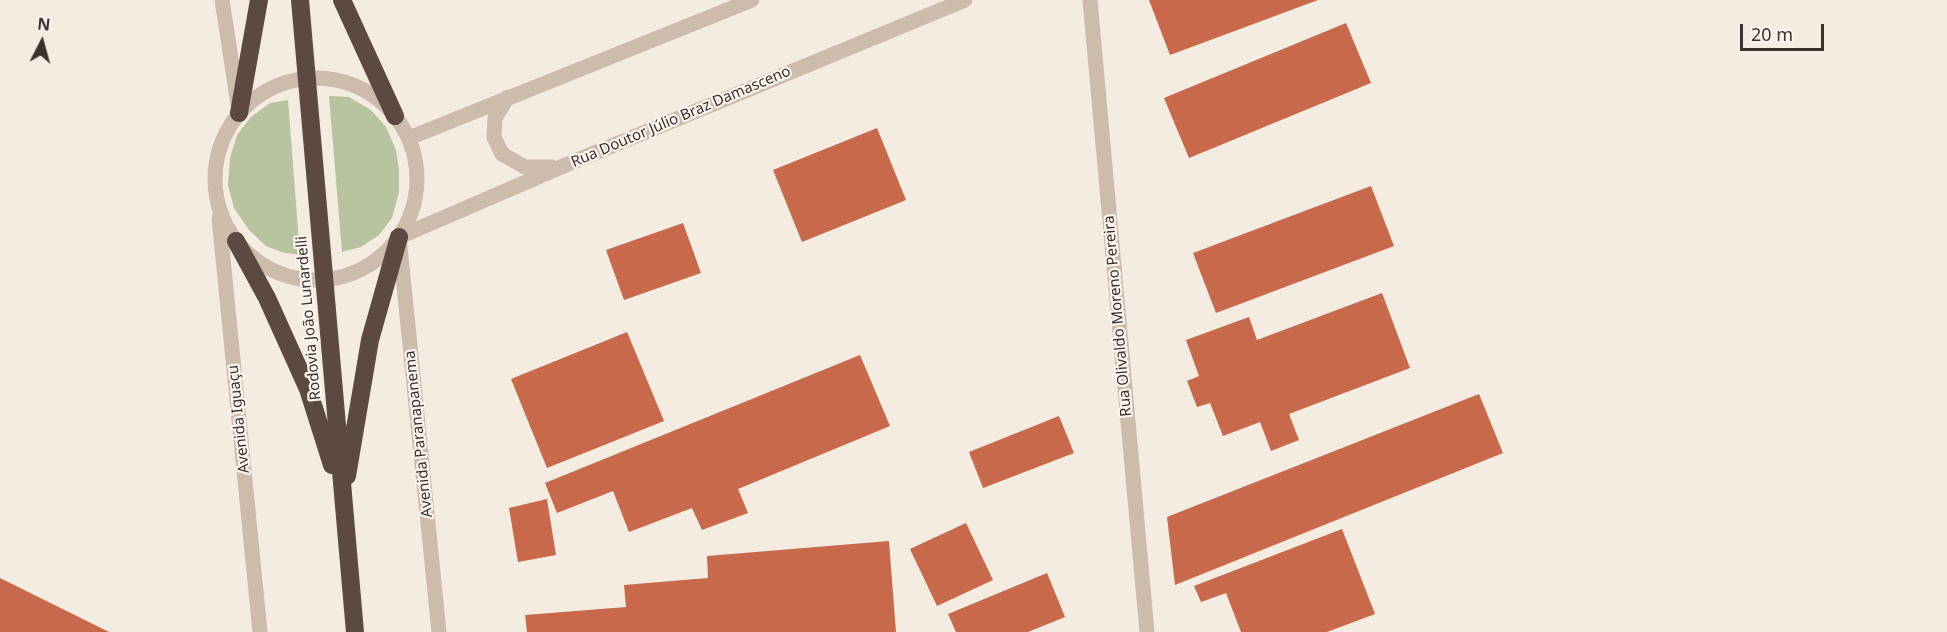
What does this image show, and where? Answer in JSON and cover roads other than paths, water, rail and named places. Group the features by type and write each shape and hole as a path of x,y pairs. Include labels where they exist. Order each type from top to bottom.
{"highway":[{"path":"239,113 259,0"},
{"name":"Rodovia João Lunardelli","path":"300,0 355,632"},
{"path":"342,0 395,116"},
{"path":"343,502 370,340 399,237"},
{"path":"236,241 267,298 308,389 343,502"}],"street":[{"path":"222,0 239,113"},
{"path":"218,206 236,241 266,267 294,277 324,279 358,271 387,250 399,237 407,222 417,189 414,155 409,138 752,0"},
{"name":"Rua Doutor Júlio Braz Damasceno","path":"399,237 568,164 964,0"},
{"name":"Rua Olivaldo Moreno Pereira","path":"1090,0 1147,632"},
{"name":"Avenida Iguaçu","path":"260,632 215,187 215,167 219,148 227,130 239,113 253,100 269,89 307,78 327,78 365,91 395,116 409,138"},
{"path":"508,97 495,118 494,137 502,154 525,167 544,168 568,164"},
{"name":"Avenida Paranapanema","path":"399,237 439,632"}]}
